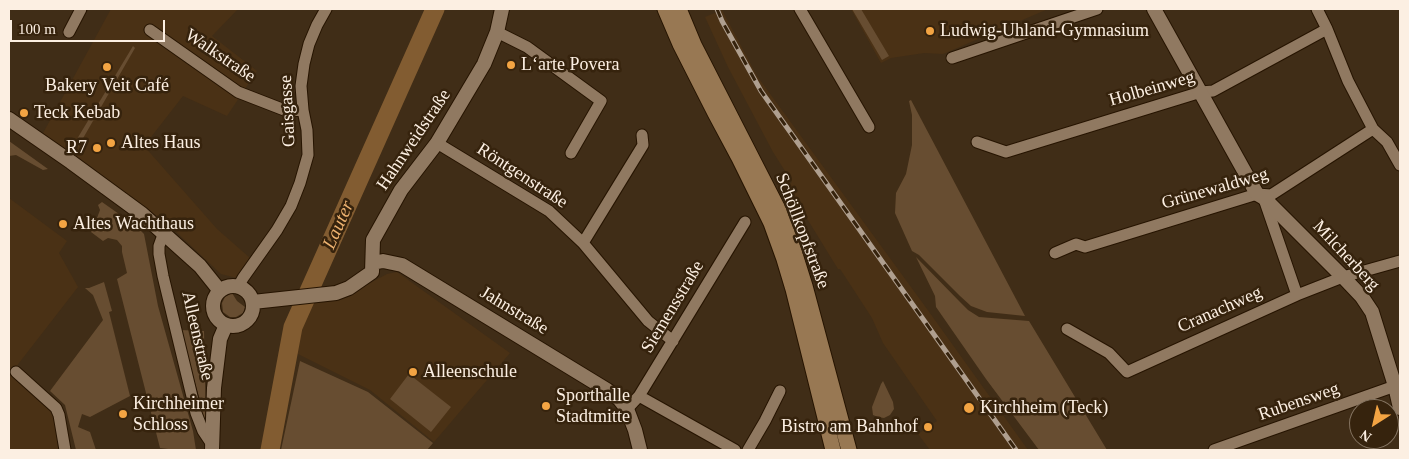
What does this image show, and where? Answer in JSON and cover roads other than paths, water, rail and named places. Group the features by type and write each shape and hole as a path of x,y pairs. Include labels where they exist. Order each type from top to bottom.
{"main road":[{"name":"Schöllkopfstraße","path":"665,9 714,113 771,222 794,289 833,450"},
{"name":"Schöllkopfstraße","path":"679,9 694,45 779,211 805,286 849,450"}],"street":[{"path":"69,32 82,9"},
{"name":"Gaisgasse","path":"238,286 282,222 300,183 308,155 307,130 301,86 304,64 309,44 326,9"},
{"name":"Hahnweidstraße","path":"373,263 373,240 401,190 438,143 484,64 497,32 502,9"},
{"path":"800,9 869,127"},
{"path":"952,58 1097,9"},
{"name":"Milcherberg","path":"1154,9 1260,196 1297,295"},
{"path":"1317,9 1348,81 1373,129 1387,142 1400,165"},
{"name":"Holbeinweg","path":"977,142 1006,152 1201,92 1213,91 1327,29"},
{"name":"Walkstraße","path":"150,30 238,92 287,111 303,110"},
{"path":"497,32 527,47 601,101 571,153"},
{"name":"Alleenstraße","path":"9,119 142,214 200,266 220,291"},
{"name":"Grünewaldweg","path":"1056,253 1076,244 1085,247 1260,196 1271,195 1373,129"},
{"path":"583,243 643,145 642,135"},
{"name":"Röntgenstraße","path":"438,143 549,211 583,243 648,321 674,341"},
{"name":"Milcherberg","path":"1260,196 1343,277 1362,297 1372,312 1400,408"},
{"name":"Siemensstraße","path":"628,409 639,396 674,341 745,222"},
{"name":"Alleenstraße","path":"164,232 159,246 163,276 196,413 203,431 213,448"},
{"name":"Jahnstraße","path":"373,263 383,261 402,265 607,390 628,409"},
{"name":"Cranachweg","path":"1066,330 1109,352 1127,372 1297,295 1343,277 1400,261"},
{"path":"238,286 245,290 254,302 336,293 348,288 372,272 373,263"},
{"name":"Alleenstraße","path":"238,286 230,286 216,295 213,304 218,320 226,326 237,327 247,322 253,313 254,302"},
{"name":"Alleenstraße","path":"213,448 214,388 220,340 226,326"},
{"path":"16,372 56,408 65,450"},
{"name":"Rubensweg","path":"1214,450 1395,386"},
{"path":"748,450 780,390"},
{"path":"639,396 735,450"},
{"path":"628,409 640,450"}],"waterway":[{"name":"Lauter","path":"270,450 293,327 435,9"}],"railway":[{"path":"717,9 761,91 1016,450"}],"place":[{"name":"Ludwig-Uhland-Gymnasium","path":"930,31"},
{"name":"L‘arte Povera","path":"511,65"},
{"name":"Bakery Veit Café","path":"107,67"},
{"name":"Teck Kebab","path":"24,113"},
{"name":"Altes Haus","path":"111,143"},
{"name":"R7","path":"97,148"},
{"name":"Altes Wachthaus","path":"63,224"},
{"name":"Alleenschule","path":"413,372"},
{"name":"Sporthalle Stadtmitte","path":"546,406"},
{"name":"Kirchheim (Teck)","path":"969,408"},
{"name":"Kirchheimer Schloss","path":"123,414"},
{"name":"Bistro am Bahnhof","path":"928,427"}]}
